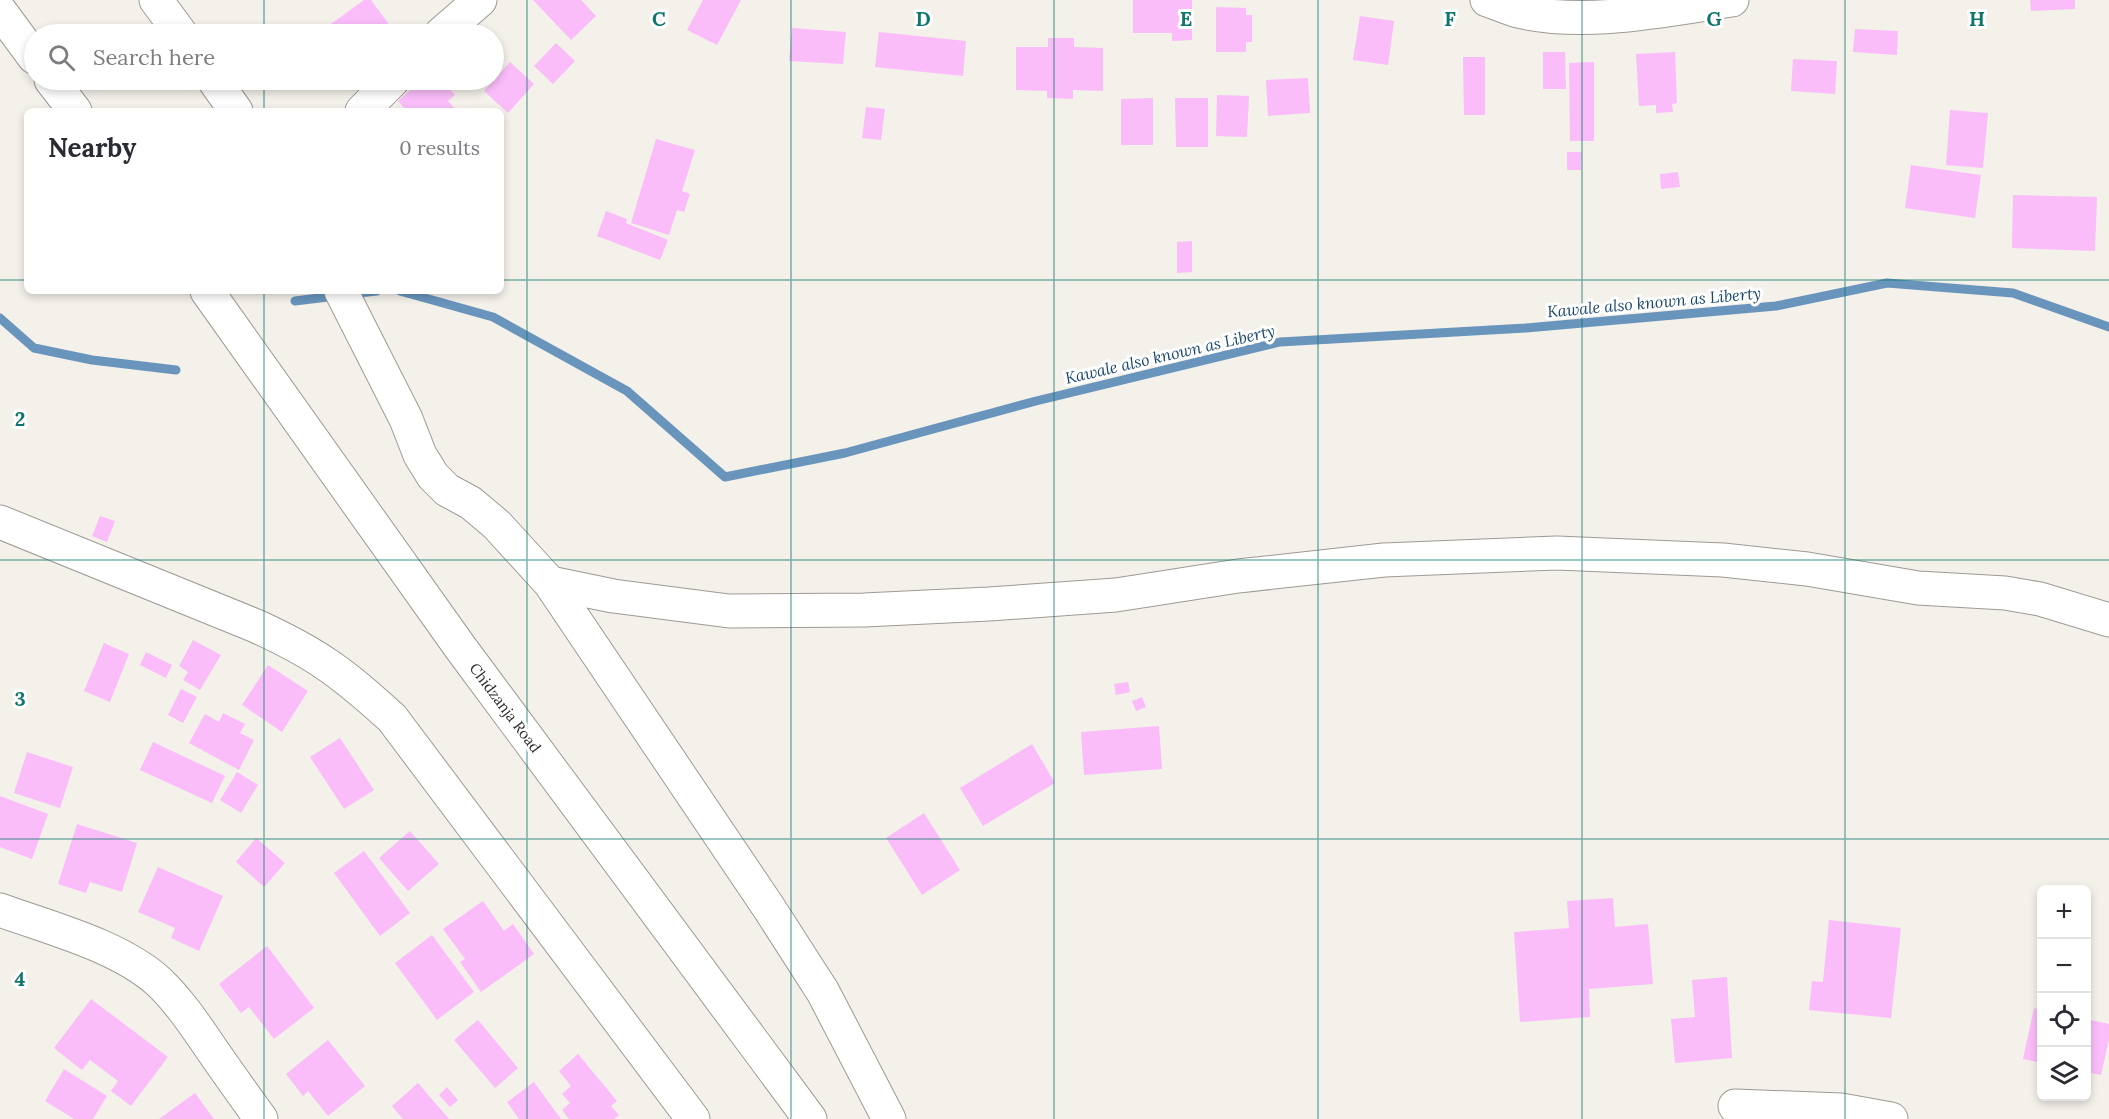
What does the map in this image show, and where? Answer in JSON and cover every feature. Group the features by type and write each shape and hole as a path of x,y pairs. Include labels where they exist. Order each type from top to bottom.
{"street":[{"path":"156,0 174,24"},
{"path":"452,24 480,0"},
{"path":"1487,0 1518,11 1561,17 1667,10 1732,0"},
{"path":"0,11 24,43"},
{"path":"59,90 73,108"},
{"path":"221,90 234,108"},
{"path":"365,108 383,90"},
{"name":"Chidzanja Road","path":"209,294 460,647 810,1119"},
{"path":"343,294 405,419 420,455 433,476 447,490 471,503 497,525 550,583 763,898 823,992 889,1119"},
{"path":"0,522 256,626 327,664 358,688 392,718 693,1119"},
{"path":"550,583 613,596 729,611 864,610 1116,595 1238,576 1384,560 1557,554 1724,560 1807,569 1918,588 2005,593 2040,599 2109,620"},
{"path":"0,910 99,946 158,981 184,1011 261,1119"},
{"path":"1735,1106 1841,1110 1891,1119"}],"building":[{"path":"364,0 371,0 389,24 331,24"},
{"path":"533,0 581,0 596,16 571,40"},
{"path":"703,0 741,0 717,45 687,30"},
{"path":"1133,0 1192,0 1192,40 1172,41 1172,33 1133,33"},
{"path":"2030,0 2075,0 2075,9 2031,11"},
{"path":"1216,7 1246,8 1246,15 1252,15 1252,42 1246,42 1246,52 1216,52"},
{"path":"1360,16 1394,21 1388,65 1353,60"},
{"path":"792,28 846,32 843,64 789,61"},
{"path":"1855,29 1898,31 1897,55 1853,52"},
{"path":"879,32 966,41 963,76 875,67"},
{"path":"1048,38 1074,38 1074,47 1103,48 1103,91 1073,90 1073,99 1047,98 1047,91 1016,90 1016,47 1048,47"},
{"path":"556,43 575,61 553,84 534,66"},
{"path":"1543,52 1565,52 1566,89 1543,89"},
{"path":"1675,52 1677,103 1672,104 1673,112 1656,113 1656,105 1639,106 1636,54"},
{"path":"1463,57 1485,57 1485,115 1464,115"},
{"path":"1793,59 1837,61 1835,94 1791,91"},
{"path":"510,62 534,84 508,113 484,91 504,90 504,69"},
{"path":"1594,62 1594,141 1570,141 1569,63"},
{"path":"1308,78 1310,113 1268,116 1266,80"},
{"path":"411,90 450,90 455,95 448,101 454,108 404,108 398,101"},
{"path":"1217,95 1249,96 1247,137 1216,136"},
{"path":"1153,98 1153,145 1121,145 1121,99"},
{"path":"1175,98 1208,98 1208,147 1176,147"},
{"path":"866,107 885,109 881,140 862,138"},
{"path":"1950,110 1988,113 1983,168 1946,165"},
{"path":"656,139 695,150 682,191 690,194 684,212 677,210 669,235 631,223"},
{"path":"1567,152 1582,152 1581,170 1567,170"},
{"path":"1911,165 1981,175 1975,218 1905,208"},
{"path":"1678,172 1680,187 1661,189 1660,174"},
{"path":"2013,195 2097,197 2095,251 2012,248"},
{"path":"606,211 627,219 626,223 668,240 660,260 597,236"},
{"path":"1192,241 1192,272 1177,273 1177,242"},
{"path":"100,516 115,521 107,542 92,536"},
{"path":"193,640 221,655 200,690 183,680 188,672 179,666"},
{"path":"104,643 129,654 110,702 84,691"},
{"path":"146,652 172,665 166,678 140,665"},
{"path":"268,665 308,691 282,732 242,705"},
{"path":"1128,682 1130,692 1116,695 1114,684"},
{"path":"181,689 197,697 183,723 168,715"},
{"path":"1142,697 1146,707 1136,711 1132,701"},
{"path":"223,713 245,724 240,733 254,740 239,770 189,743 205,714 219,722"},
{"path":"1159,726 1162,769 1084,775 1081,732"},
{"path":"340,738 374,790 344,809 310,757"},
{"path":"153,742 225,776 212,803 140,770"},
{"path":"1032,744 1055,783 983,826 960,788"},
{"path":"27,752 73,767 60,808 14,793"},
{"path":"237,772 258,785 241,813 220,800"},
{"path":"0,796 48,814 32,859 0,847"},
{"path":"924,813 960,870 922,895 886,838"},
{"path":"77,824 137,843 122,892 90,882 86,893 58,884"},
{"path":"410,831 439,864 408,891 379,858"},
{"path":"256,838 285,863 264,887 236,862"},
{"path":"364,851 410,913 380,936 334,873"},
{"path":"158,867 223,896 199,951 171,938 175,928 138,912"},
{"path":"1613,898 1615,927 1648,924 1653,984 1589,989 1590,1017 1520,1022 1514,932 1569,928 1567,901"},
{"path":"483,901 504,931 513,924 534,954 481,992 460,962 465,959 443,929"},
{"path":"1829,920 1901,928 1891,1018 1809,1010 1812,981 1823,982"},
{"path":"432,935 474,992 437,1020 395,963"},
{"path":"267,946 314,1008 274,1039 249,1007 241,1013 219,984"},
{"path":"1727,977 1732,1058 1675,1063 1671,1019 1695,1017 1692,980"},
{"path":"91,999 168,1057 131,1106 111,1091 118,1081 90,1060 82,1070 54,1048"},
{"path":"2034,1008 2037,1009 2037,1062 2023,1059"},
{"path":"478,1020 518,1068 495,1088 454,1040"},
{"path":"2091,1020 2109,1024 2109,1039 2101,1075 2091,1073"},
{"path":"328,1040 365,1086 328,1116 308,1091 303,1096 286,1074"},
{"path":"578,1054 617,1101 611,1106 619,1115 614,1119 569,1119 562,1110 570,1103 562,1094 571,1086 559,1071"},
{"path":"64,1069 107,1096 93,1119 74,1119 45,1101"},
{"path":"534,1082 561,1119 519,1119 507,1102"},
{"path":"418,1083 449,1119 403,1119 392,1106"},
{"path":"447,1087 458,1100 450,1107 439,1095"},
{"path":"195,1093 214,1119 159,1119"}],"waterway":[{"name":"Kawale also known as Liberty","path":"411,294 493,317 627,391 725,477 845,453 1036,401 1280,342 1526,328 1776,306 1887,283 2013,293 2109,327"},
{"name":"Kawale also known as Liberty","path":"295,301 336,296"},
{"name":"Kawale also known as Liberty","path":"0,318 34,348 92,360 176,370"}]}
